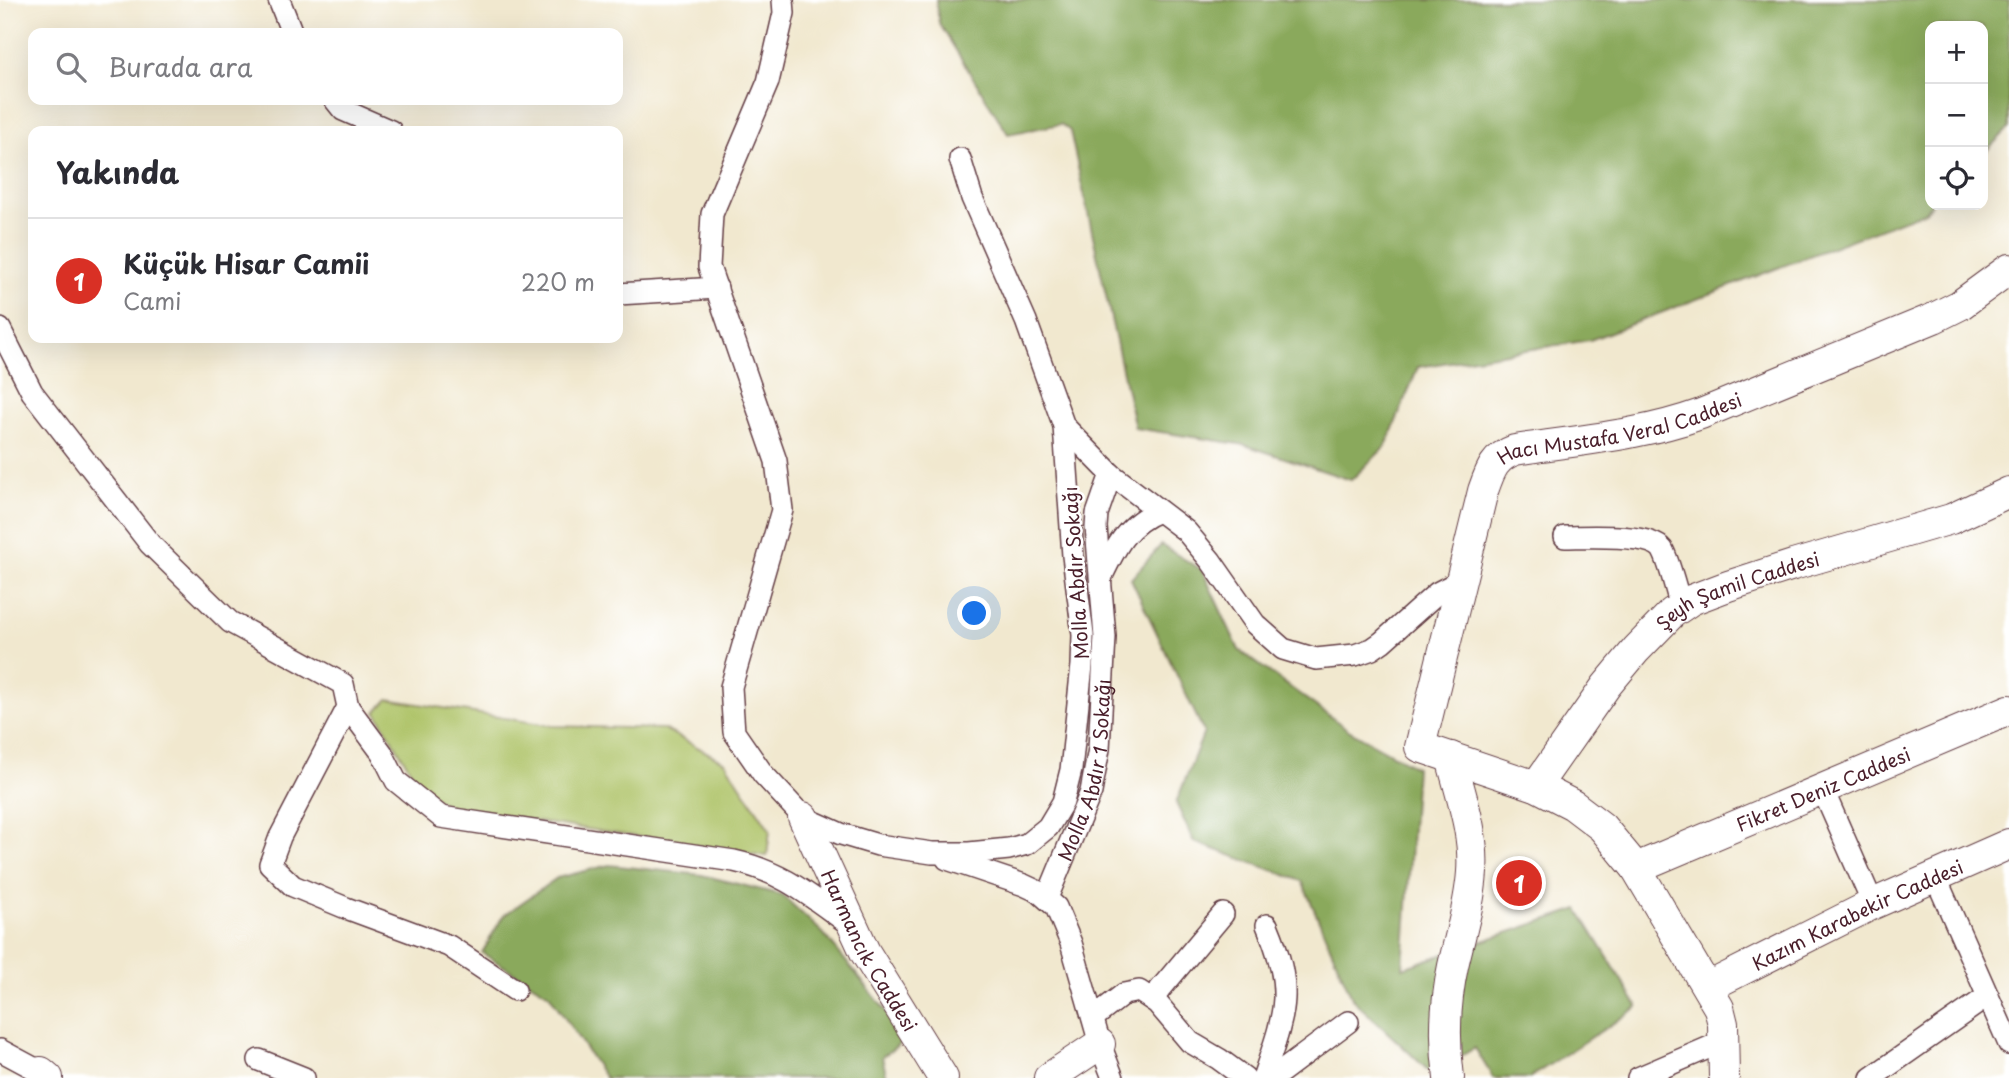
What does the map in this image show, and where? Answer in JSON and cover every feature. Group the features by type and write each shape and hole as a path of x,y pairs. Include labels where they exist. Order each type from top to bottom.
{"street":[{"path":"279,0 290,28"},
{"path":"783,0 784,13 768,82 712,214 709,267 776,461 782,510 731,687 734,732 763,774 803,817"},
{"path":"339,105 343,110 380,126"},
{"name":"Molla Abdır Sokağı","path":"803,817 841,834 878,845 932,853 1009,849 1027,844 1048,827 1063,802 1068,786 1076,730 1083,635 1073,556 1064,426 1026,321 976,209 960,159"},
{"name":"Hacı Mustafa Veral Caddesi","path":"1451,757 1420,747 1483,491 1490,469 1501,455 1515,450 1634,433 1668,426 1701,414 1934,318 1960,305 2009,269"},
{"path":"623,295 717,288"},
{"path":"0,329 32,392 150,544 230,622 344,684 348,707 382,753 396,781 441,817 760,866 800,889 853,927"},
{"path":"1064,426 1111,474 1186,531 1255,624 1283,649 1302,656 1335,658 1372,649 1437,593 1460,582"},
{"name":"Molla Abdır 1 Sokağı","path":"1047,898 1085,807 1095,773 1100,737 1105,637 1096,527 1097,514 1111,474"},
{"name":"Şeyh Şamil Caddesi","path":"1536,786 1606,686 1655,629 1691,600 1728,586 1951,520 2009,492"},
{"path":"1101,579 1118,543 1127,531 1145,516 1159,511"},
{"path":"1566,537 1652,541 1662,550 1681,607"},
{"path":"348,707 280,837 270,864 293,886 449,946 515,990"},
{"name":"Fikret Deniz Caddesi","path":"1636,868 2009,710"},
{"path":"1451,757 1536,786 1590,816 1614,839 1636,868 1736,1035 1737,1078"},
{"path":"1449,1078 1447,1006 1468,901 1472,857 1471,839 1451,757"},
{"path":"1822,788 1873,904"},
{"name":"Harmancık Caddesi","path":"803,817 880,979 943,1078"},
{"name":"Kazım Karabekir Caddesi","path":"1713,998 1873,904 2009,844"},
{"path":"932,853 1024,885 1047,898 1056,907 1063,921 1113,1078"},
{"path":"1935,876 2009,1044"},
{"path":"1152,999 1223,914"},
{"path":"1263,1078 1280,1024 1285,993 1283,968 1267,925"},
{"path":"1049,1078 1096,1031 1124,994 1133,990 1152,999 1190,1042 1245,1078"},
{"path":"1871,1078 1988,996"},
{"path":"1713,998 1724,1041 1724,1078"},
{"path":"1273,1078 1348,1022"},
{"path":"1638,1078 1724,1041"},
{"path":"0,1050 44,1075"},
{"path":"259,1060 304,1078"}],"green space":[{"path":"936,0 2009,0 2009,128 1988,149 1988,21 1925,21 1924,212 1590,340 1418,367 1386,446 1351,480 1245,445 1135,428 1070,131 1061,124 1008,134 939,23"},
{"path":"1161,545 1202,570 1239,650 1350,731 1416,767 1403,968 1578,909 1638,1007 1529,1078 1493,1078 1475,1048 1431,1073 1353,1000 1302,881 1194,842 1176,803 1204,732 1131,579"},
{"path":"388,699 553,726 664,729 725,762 770,830 767,856 453,809 422,790 376,712"},
{"path":"609,865 702,875 782,895 823,933 908,1038 882,1057 887,1078 605,1078 549,994 482,953 503,916 557,878"}],"place":[{"name":"Küçük Hisar Camii","path":"1519,883"}]}
